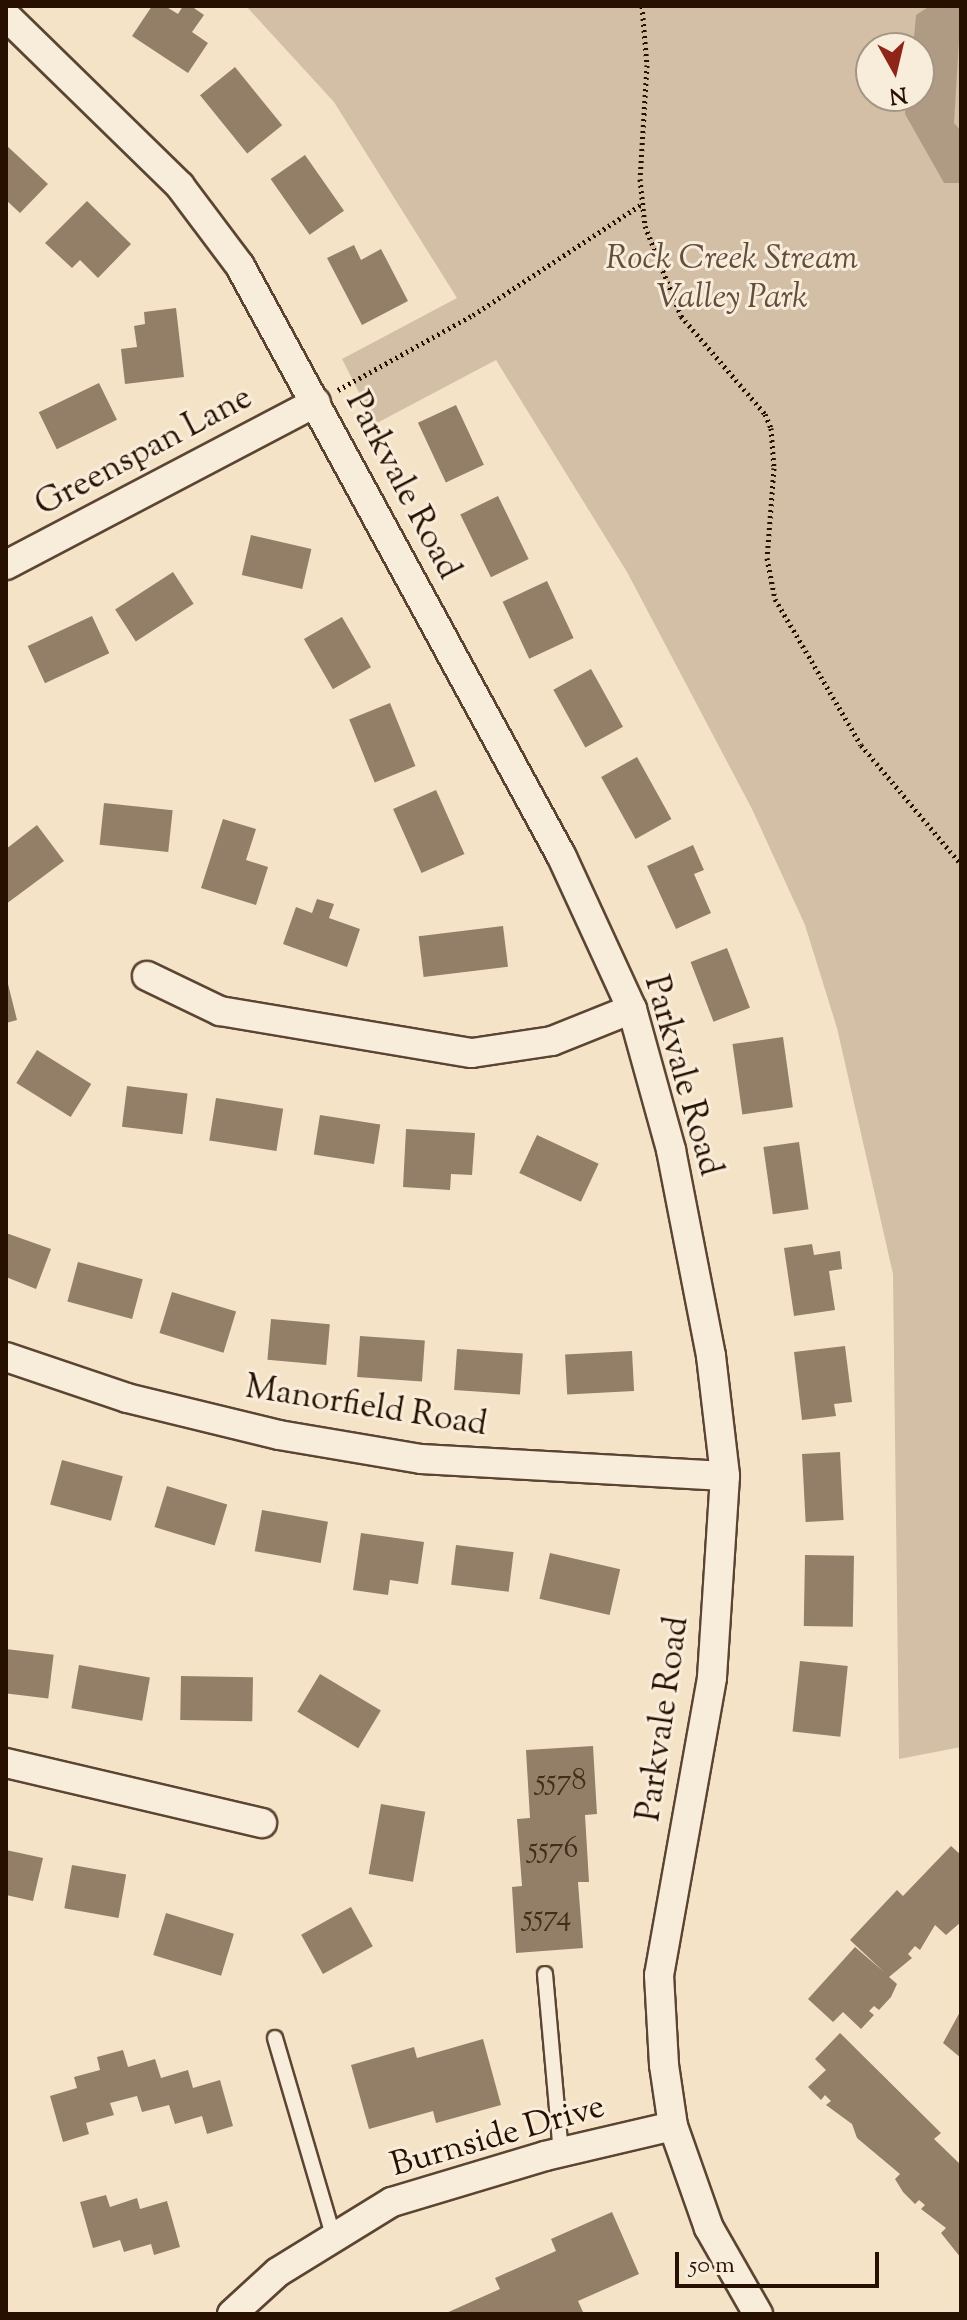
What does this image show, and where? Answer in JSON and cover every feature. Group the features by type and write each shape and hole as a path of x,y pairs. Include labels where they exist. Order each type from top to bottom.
{"street":[{"name":"Parkvale Road","path":"6,16 180,186 240,266 562,857 632,1009 674,1165 711,1356 725,1476 712,1678 659,1975 673,2126 709,2228 758,2314"},
{"name":"Greenspan Lane","path":"6,565 316,402"},
{"path":"147,976 220,1011 472,1053 552,1041 632,1009"},
{"name":"Manorfield Road","path":"6,1357 157,1405 279,1435 421,1459 725,1476"},
{"path":"6,1763 262,1823"},
{"name":"Burnside Drive","path":"232,2314 278,2272 392,2202 561,2153 673,2126"}],"lane":[{"path":"545,1974 561,2153"},
{"path":"275,2038 334,2238"}],"path":[{"path":"642,6 647,65 642,204 662,281 681,316 765,414 771,428 767,558 775,599 861,745 961,864"},
{"path":"316,402 473,315 642,204"}],"green space":[{"name":"Rock Creek Stream Valley Park","path":"246,6 961,6 961,1747 899,1759 893,1274 837,1028 805,925 752,809 627,572 496,360 375,424 342,359 457,298 334,102"}],"shaded area":[{"path":"930,6 961,6 954,123 961,131 961,183 944,183 905,114 935,112 935,32 914,32 916,15"}],"building":[{"path":"152,6 165,6 178,14 183,6 191,6 204,15 192,32 208,43 188,73 132,36"},
{"path":"235,67 282,125 247,154 200,95"},
{"path":"6,145 48,184 20,213 6,200"},
{"path":"305,155 344,211 310,235 271,179"},
{"path":"87,201 131,244 98,278 80,260 72,268 45,243"},
{"path":"354,245 361,260 381,249 408,301 362,325 327,258"},
{"path":"176,308 184,377 125,384 121,349 137,347 134,326 145,324 144,312"},
{"path":"99,383 117,420 57,449 39,412"},
{"path":"456,405 484,465 446,483 418,423"},
{"path":"498,496 529,559 491,577 460,514"},
{"path":"251,535 311,549 302,589 242,575"},
{"path":"173,572 194,604 136,641 115,610"},
{"path":"547,581 574,638 529,659 503,602"},
{"path":"92,616 109,653 45,683 28,646"},
{"path":"342,617 371,667 333,689 304,639"},
{"path":"591,669 623,727 585,748 553,690"},
{"path":"390,703 415,766 375,783 349,719"},
{"path":"637,757 671,819 636,839 601,777"},
{"path":"436,790 464,854 422,873 393,809"},
{"path":"104,803 173,810 168,852 100,845"},
{"path":"223,819 256,829 246,860 268,867 256,905 201,888"},
{"path":"37,825 64,861 6,904 6,849"},
{"path":"693,845 704,870 694,874 711,913 676,929 647,866"},
{"path":"317,899 334,904 329,918 360,929 347,967 283,944 296,907 312,913"},
{"path":"503,926 508,967 424,977 419,936"},
{"path":"727,948 750,1008 714,1022 691,962"},
{"path":"6,976 17,1020 6,1023"},
{"path":"783,1037 793,1107 742,1114 732,1044"},
{"path":"37,1050 91,1084 71,1117 16,1083"},
{"path":"127,1086 188,1093 183,1134 122,1127"},
{"path":"216,1098 283,1109 276,1151 209,1140"},
{"path":"320,1115 380,1125 374,1164 314,1155"},
{"path":"406,1129 475,1133 472,1175 451,1174 450,1190 403,1187"},
{"path":"537,1135 599,1164 581,1202 519,1173"},
{"path":"799,1142 808,1209 773,1214 763,1147"},
{"path":"6,1233 51,1249 36,1289 6,1277"},
{"path":"812,1244 814,1255 840,1251 842,1269 829,1271 835,1310 794,1316 784,1248"},
{"path":"78,1262 143,1279 132,1319 67,1302"},
{"path":"172,1292 236,1312 224,1353 159,1333"},
{"path":"271,1319 330,1324 326,1365 267,1360"},
{"path":"360,1336 425,1341 422,1381 357,1377"},
{"path":"845,1346 852,1402 834,1404 836,1416 802,1420 794,1352"},
{"path":"457,1349 523,1354 520,1395 454,1390"},
{"path":"632,1351 634,1391 567,1394 565,1355"},
{"path":"840,1452 844,1520 806,1522 802,1454"},
{"path":"62,1460 123,1476 111,1521 50,1504"},
{"path":"167,1486 227,1504 215,1546 154,1527"},
{"path":"262,1510 328,1522 321,1563 255,1551"},
{"path":"361,1533 424,1542 418,1584 390,1580 388,1595 353,1590"},
{"path":"456,1545 514,1552 509,1592 451,1585"},
{"path":"550,1553 620,1569 610,1615 539,1599"},
{"path":"805,1555 854,1556 853,1627 804,1626"},
{"path":"6,1649 54,1655 48,1699 6,1693"},
{"path":"800,1661 848,1666 840,1737 793,1732"},
{"path":"79,1665 150,1678 142,1721 71,1708"},
{"path":"320,1674 381,1711 358,1748 297,1712"},
{"path":"181,1676 253,1677 252,1721 180,1720"},
{"path":"593,1746 597,1814 585,1815 589,1882 578,1882 583,1948 516,1953 512,1887 522,1886 517,1819 530,1818 526,1750"},
{"path":"381,1804 425,1812 413,1882 369,1874"},
{"path":"951,1846 961,1855 961,1922 946,1935 935,1925 920,1950 915,1946 908,1954 912,1958 889,1977 897,1984 891,1997 879,2010 874,2006 869,2011 874,2015 861,2029 843,2012 833,2022 808,1999 855,1947 884,1972 850,1940 897,1890 903,1896"},
{"path":"6,1850 43,1858 33,1901 6,1895"},
{"path":"72,1865 126,1875 119,1918 64,1908"},
{"path":"351,1907 373,1946 323,1974 301,1935"},
{"path":"166,1913 234,1934 221,1976 153,1955"},
{"path":"961,2010 961,2058 943,2043"},
{"path":"840,2033 941,2133 934,2139 961,2165 961,2258 941,2233 946,2228 921,2209 925,2205 919,2200 915,2204 903,2192 895,2179 900,2174 857,2138 852,2124 826,2105 831,2101 825,2095 821,2100 808,2087 826,2070 815,2059"},
{"path":"483,2039 501,2105 436,2123 433,2111 369,2129 351,2065 414,2047 417,2058"},
{"path":"123,2050 128,2067 155,2059 161,2078 188,2070 193,2088 220,2080 233,2126 207,2134 202,2116 175,2124 169,2105 142,2112 137,2096 110,2103 114,2115 86,2123 89,2134 63,2142 50,2096 77,2088 74,2077 100,2070 97,2057"},
{"path":"106,2195 110,2207 137,2198 140,2209 167,2201 180,2247 154,2255 151,2244 124,2252 120,2240 93,2248 80,2202"},
{"path":"612,2212 639,2274 578,2301 583,2312 444,2314 500,2289 495,2278 556,2251 551,2239"}]}
